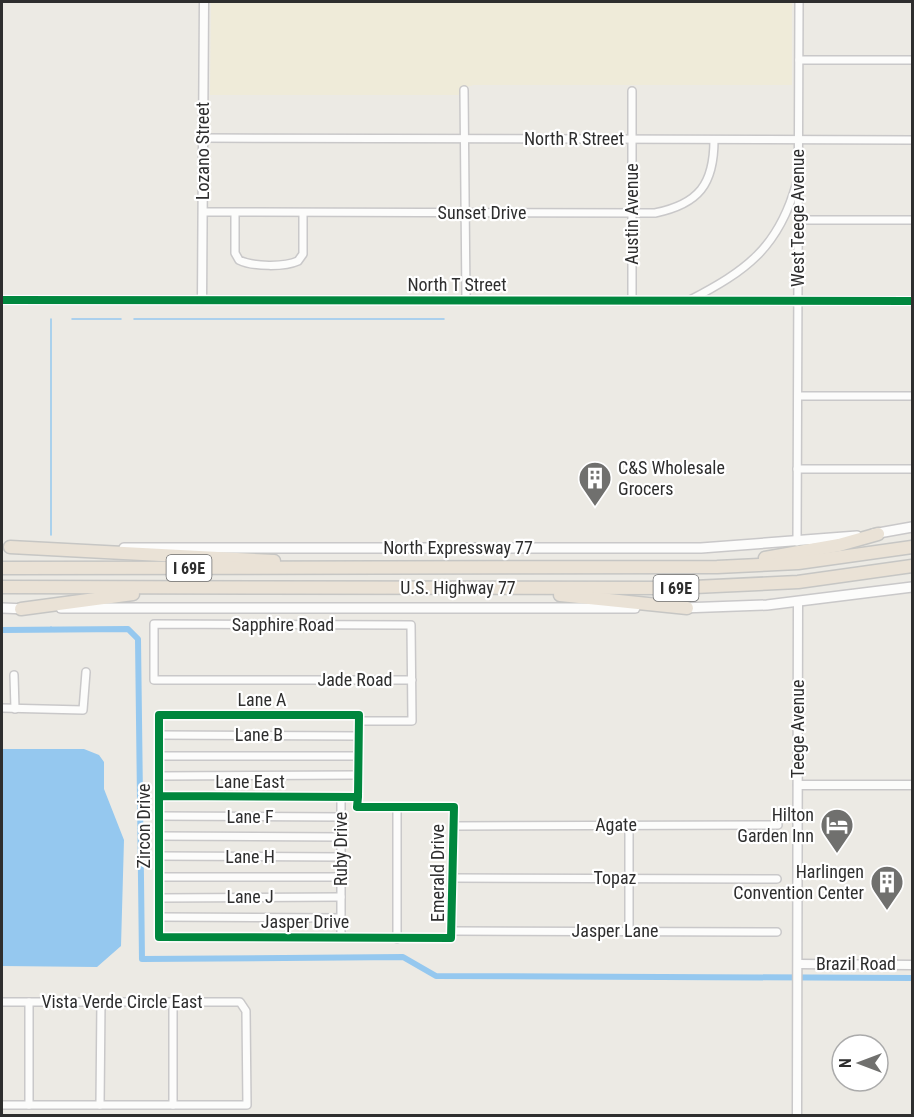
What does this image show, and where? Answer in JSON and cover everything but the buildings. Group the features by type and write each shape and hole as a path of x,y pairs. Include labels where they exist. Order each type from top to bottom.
{"highway":[{"path":"717,567 839,545 878,534"},
{"name":"U.S. Highway 77","path":"2,568 717,567 798,563 912,546"},
{"path":"6,547 225,558 377,569"},
{"name":"U.S. Highway 77","path":"2,587 734,586 798,582 912,566"},
{"path":"21,609 133,594 244,588"},
{"path":"439,588 543,593 687,608"}],"main road":[{"name":"North Expressway 77","path":"6,547 692,548 797,542 878,534 912,527"},
{"path":"2,608 687,608 798,602 912,587"}],"street":[{"name":"Lozano Street","path":"202,300 204,2"},
{"name":"West Teege Avenue","path":"797,542 799,2"},
{"path":"799,60 912,60"},
{"path":"464,90 466,300"},
{"name":"Austin Avenue","path":"632,91 632,300"},
{"name":"North R Street","path":"203,138 912,140"},
{"name":"Sunset Drive","path":"203,212 632,213 672,210 696,196 710,173 714,140"},
{"path":"689,300 728,280 750,265 764,250 782,224 798,177"},
{"path":"235,213 235,253 239,261 290,264 298,261 303,254 303,213"},
{"path":"798,220 912,220"},
{"name":"North T Street","path":"2,300 912,301"},
{"path":"798,396 912,396"},
{"path":"797,469 912,469"},
{"name":"Teege Avenue","path":"797,1116 798,602"},
{"name":"Sapphire Road","path":"154,680 154,624 411,625 412,680"},
{"path":"2,708 83,710 86,672"},
{"path":"14,675 15,709"},
{"name":"Jade Road","path":"154,680 412,680"},
{"path":"358,721 412,721 412,680"},
{"name":"Lane A","path":"159,715 358,715 358,721"},
{"name":"Zircon Drive","path":"159,715 159,937"},
{"name":"Ruby Drive","path":"358,721 358,797"},
{"name":"Lane B","path":"159,735 358,736"},
{"path":"159,756 358,756"},
{"path":"159,776 358,775"},
{"path":"798,785 912,785"},
{"name":"Lane East","path":"159,796 358,797"},
{"name":"Ruby Drive","path":"340,937 341,797"},
{"path":"358,797 357,807 397,807 397,939"},
{"name":"Emerald Drive","path":"397,807 454,807 452,934"},
{"name":"Lane F","path":"159,816 341,817"},
{"path":"629,825 629,932"},
{"name":"Agate","path":"454,826 778,825"},
{"path":"159,836 341,837"},
{"name":"Lane H","path":"159,856 341,857"},
{"path":"159,877 341,877"},
{"name":"Topaz","path":"453,878 777,879"},
{"name":"Lane J","path":"159,898 341,897"},
{"path":"159,918 341,918"},
{"name":"Jasper Lane","path":"452,934 777,932"},
{"name":"Jasper Drive","path":"159,937 397,939 452,934"},
{"name":"Brazil Road","path":"799,966 912,964"},
{"path":"100,1105 101,1001"},
{"path":"2,1105 173,1105 173,1001"},
{"name":"Vista Verde Circle East","path":"2,1002 173,1001 243,1004 246,1011 247,1105 173,1105"},
{"path":"29,1002 29,1105"}],"shaded area":[{"path":"211,2 792,2 792,85 474,85 466,87 466,95 210,95"}],"water":[{"path":"2,749 84,749 99,755 104,762 104,789 124,840 121,946 97,967 2,966"}],"waterway":[{"path":"51,319 51,535"},
{"path":"72,319 121,319"},
{"path":"134,319 444,319"},
{"path":"2,630 128,629 138,639 142,959 403,957 436,976 912,978"}],"cycle path":[{"path":"2,300 912,301"},
{"path":"159,796 358,797 357,807 454,807 451,938 159,937 159,909 159,882 159,854 159,826 159,798 159,771 159,715 359,715 358,797"}],"place":[{"name":"C&S Wholesale Grocers","path":"595,507"},
{"name":"Hilton Garden Inn","path":"837,854"},
{"name":"Harlingen Convention Center","path":"887,911"}]}
